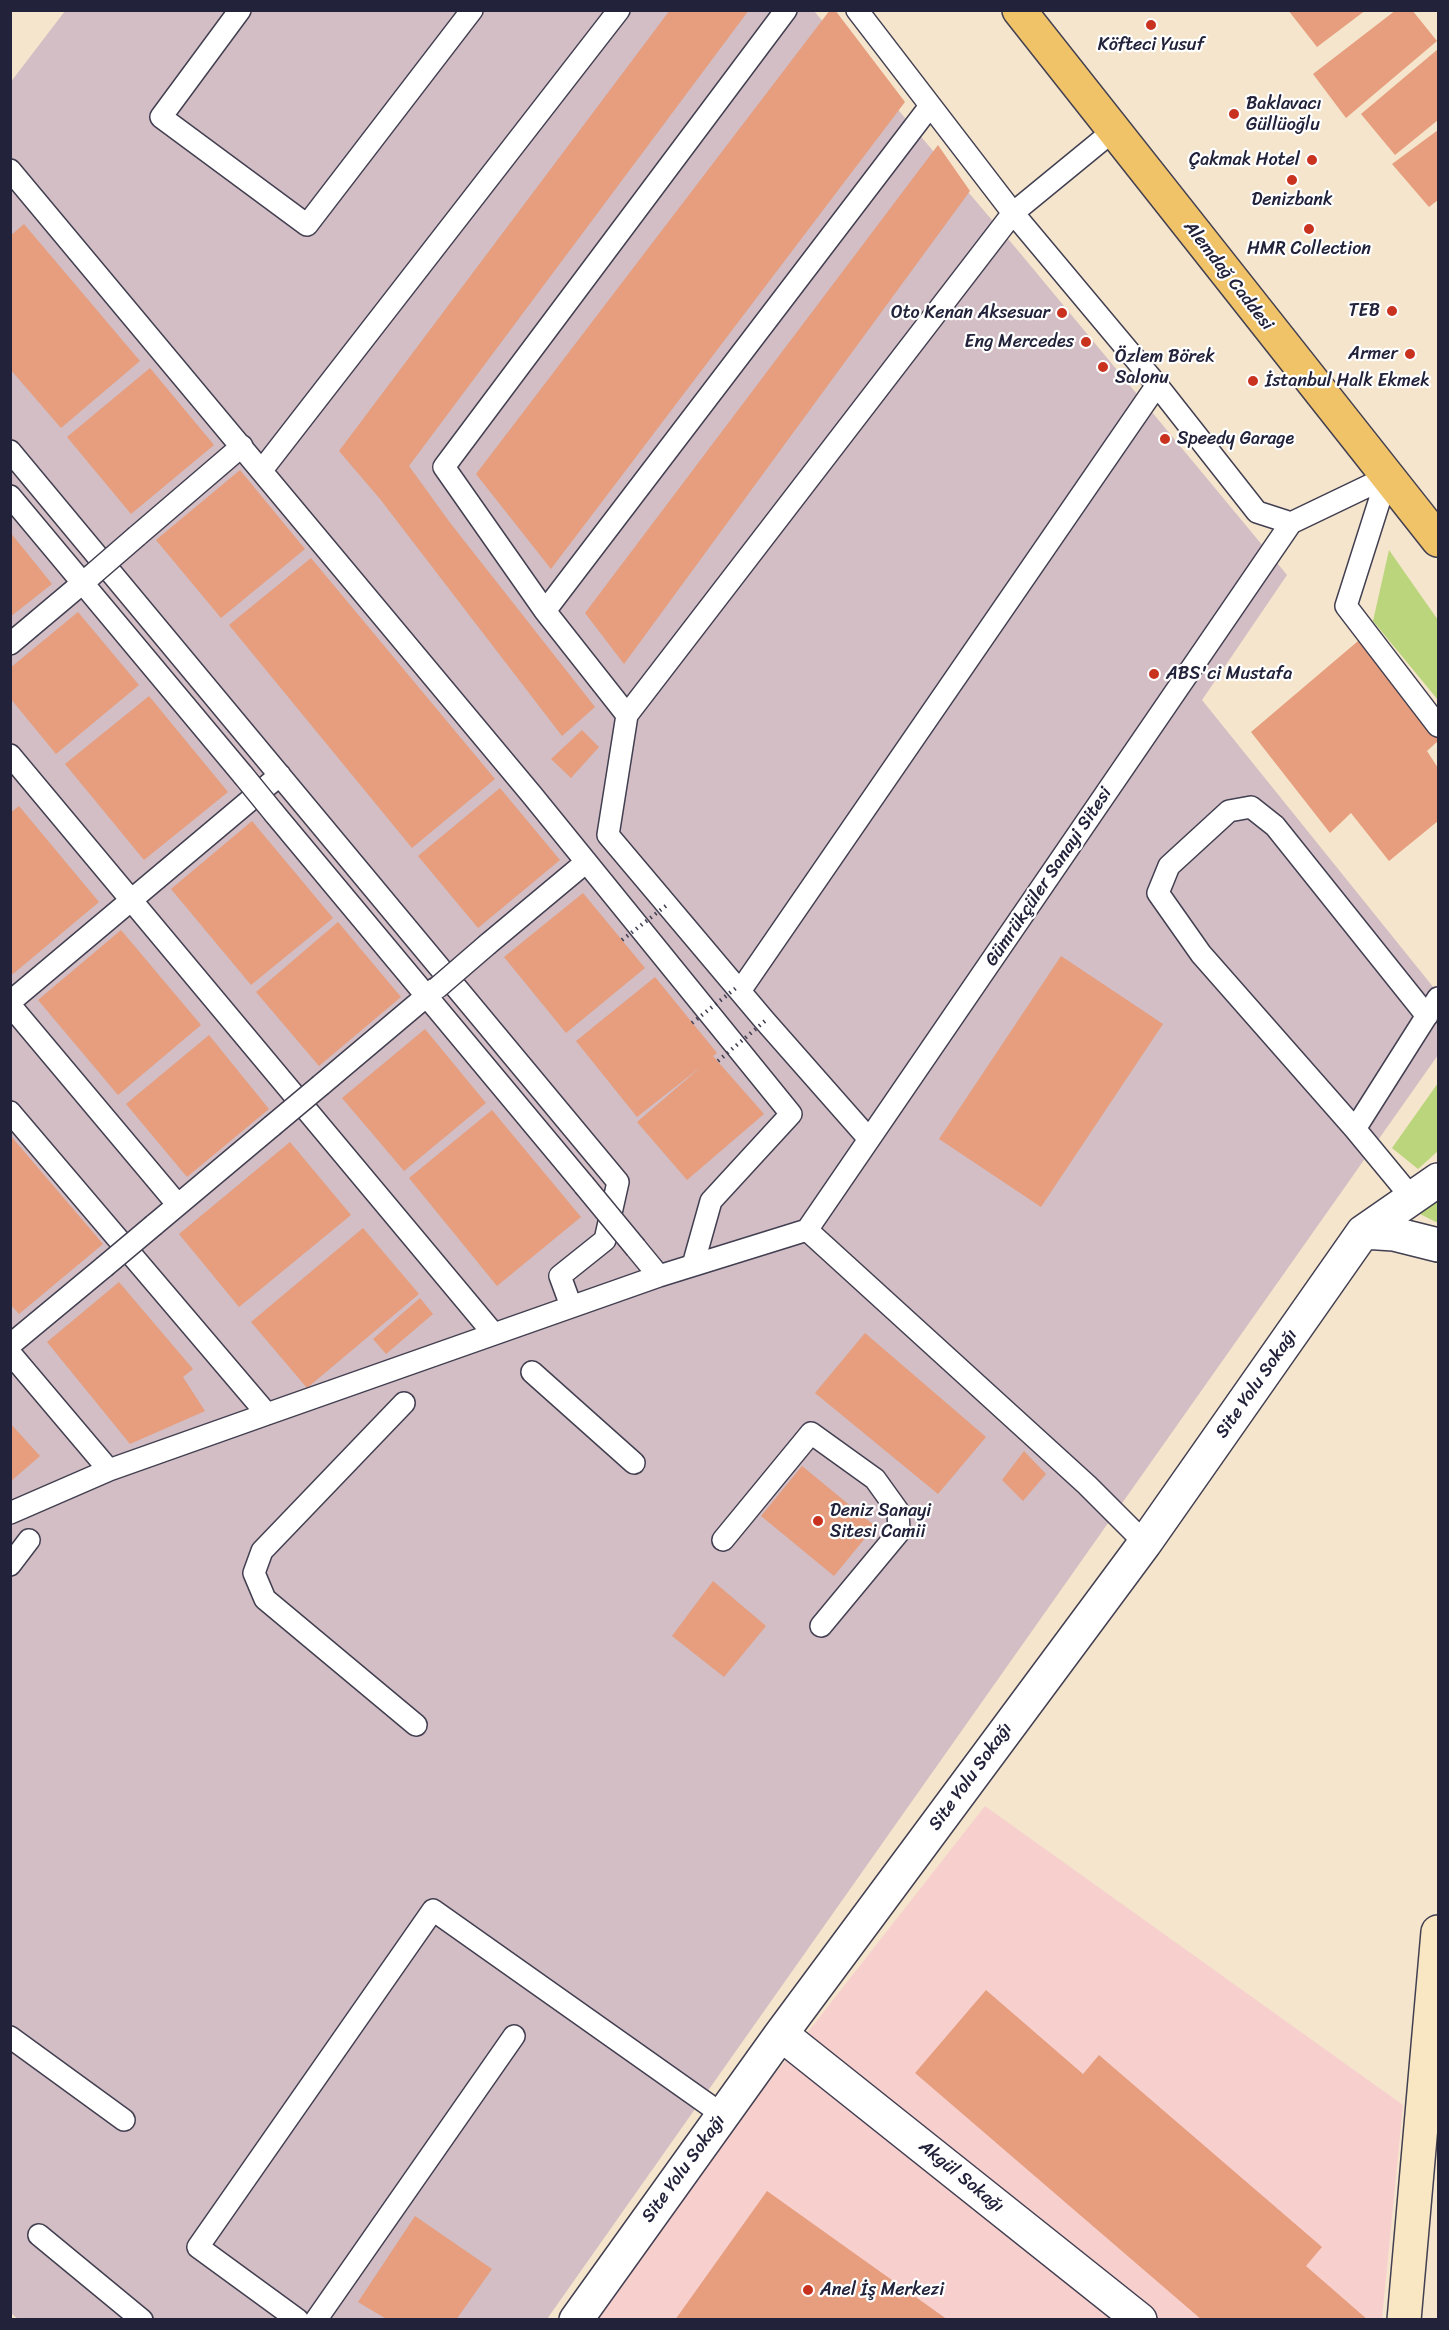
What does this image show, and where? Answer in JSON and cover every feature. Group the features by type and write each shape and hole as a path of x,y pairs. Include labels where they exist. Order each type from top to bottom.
{"main road":[{"name":"Alemdağ Caddesi","path":"1019,10 1438,540"},
{"path":"1404,2319 1438,1932"}],"street":[{"path":"1363,1232 1438,1180"},
{"path":"1363,1232 1394,1234 1438,1245"},
{"name":"Site Yolu Sokağı","path":"576,2319 782,2034 1145,1543 1363,1232"},
{"name":"Akgül Sokağı","path":"782,2034 1140,2319"}],"lane":[{"path":"240,10 161,117 307,225 472,10"},
{"path":"262,470 619,10"},
{"path":"627,715 545,611 444,467 786,10"},
{"path":"857,10 1013,213 1157,385 1257,512 1291,523 1387,477"},
{"path":"545,611 930,106"},
{"path":"869,1138 765,1021 608,835 627,715 1013,213 1113,131"},
{"path":"10,170 532,795 791,1114 711,1201 693,1265"},
{"path":"738,989 1157,385"},
{"path":"10,644 242,446"},
{"path":"10,451 618,1182 605,1240 560,1276 572,1306"},
{"path":"1387,477 1346,606 1438,726"},
{"path":"10,496 88,579 274,813 432,992 659,1276"},
{"name":"Gümrükçüler Sanayi Sitesi","path":"807,1230 1291,523"},
{"path":"10,755 493,1333"},
{"path":"178,1205 10,1003 280,775"},
{"path":"1412,1198 1355,1129 1201,954 1158,893 1169,866 1229,811 1251,807 1275,826 1427,1016"},
{"path":"18,1338 585,862"},
{"path":"1355,1129 1438,998"},
{"path":"10,1112 267,1413"},
{"path":"10,1513 109,1470 267,1413 659,1276 807,1230 1087,1485 1145,1543"},
{"path":"10,1353 109,1470"},
{"path":"532,1372 634,1464"},
{"path":"404,1403 262,1551 254,1573 265,1599 416,1725"},
{"path":"723,1540 812,1433 875,1479 898,1511 899,1532 821,1626"},
{"path":"10,1565 29,1540"},
{"path":"298,2319 198,2247 433,1910 723,2115"},
{"path":"316,2319 514,2036"},
{"path":"10,2037 124,2120"},
{"path":"39,2235 142,2319"}],"path":[{"path":"622,940 667,905"},
{"path":"692,1023 738,989"},
{"path":"718,1061 765,1021"}],"shaded area":[{"path":"65,11 814,11 1020,253 1287,575 1202,700 1438,993 1438,1055 547,2319 19,2320 11,2313 10,83"},
{"path":"985,1806 1403,2105 1382,2319 582,2320"}],"green space":[{"path":"1389,550 1438,620 1438,700 1373,621"},
{"path":"1438,1083 1438,1151 1418,1169 1392,1148"},
{"path":"1438,1198 1438,1223 1414,1211"}],"building":[{"path":"670,10 749,10 409,466 451,524 595,707 562,736 380,499 339,451"},
{"path":"830,10 835,10 905,102 551,569 476,474"},
{"path":"1288,10 1366,10 1317,47"},
{"path":"1396,10 1412,10 1437,41 1346,118 1313,74"},
{"path":"1438,49 1438,120 1395,155 1361,114"},
{"path":"1438,130 1438,200 1429,207 1392,164"},
{"path":"938,145 970,191 624,664 585,613"},
{"path":"24,224 140,361 61,428 10,369 10,236"},
{"path":"150,368 214,445 131,514 67,437"},
{"path":"240,470 305,549 221,618 156,540"},
{"path":"10,532 52,584 10,617"},
{"path":"311,558 495,779 412,848 229,625"},
{"path":"78,612 139,685 56,754 10,698 10,668"},
{"path":"1371,630 1438,726 1438,741 1427,751 1438,768 1438,821 1389,861 1351,813 1330,833 1251,732"},
{"path":"149,696 228,792 144,860 65,764"},
{"path":"582,730 599,747 571,778 551,759"},
{"path":"500,788 560,860 478,928 418,856"},
{"path":"19,806 99,902 13,974 10,971 10,813"},
{"path":"252,821 333,918 251,985 171,889"},
{"path":"583,893 645,968 566,1033 504,957"},
{"path":"338,922 401,997 319,1066 256,992"},
{"path":"121,930 201,1025 118,1095 38,1000"},
{"path":"1061,956 1163,1024 1041,1207 939,1139"},
{"path":"655,977 717,1053 713,1056 764,1114 687,1180 637,1122 702,1066 637,1117 576,1041"},
{"path":"425,1029 486,1103 404,1171 342,1098"},
{"path":"209,1035 269,1109 187,1177 126,1104"},
{"path":"492,1110 581,1217 497,1286 409,1178"},
{"path":"10,1135 103,1244 19,1314 10,1304"},
{"path":"290,1142 351,1215 239,1307 179,1234"},
{"path":"363,1228 419,1294 307,1388 251,1322"},
{"path":"119,1282 193,1369 183,1377 205,1411 130,1444 47,1342"},
{"path":"420,1298 433,1314 386,1354 373,1339"},
{"path":"865,1333 986,1437 938,1494 815,1393"},
{"path":"10,1423 40,1456 10,1482"},
{"path":"1024,1451 1046,1474 1023,1501 1002,1480"},
{"name":"Deniz Sanayi Sitesi Camii","path":"802,1466 875,1526 834,1576 761,1516"},
{"path":"713,1581 766,1626 724,1677 672,1636"},
{"path":"986,1990 1083,2074 1099,2055 1322,2247 1306,2266 1368,2320 1202,2320 915,2073"},
{"path":"767,2191 948,2320 675,2320"},
{"path":"415,2216 492,2269 456,2320 388,2320 358,2302"}],"place":[{"name":"Köfteci Yusuf","path":"1151,25"},
{"name":"Baklavacı Güllüoğlu","path":"1234,114"},
{"name":"Çakmak Hotel","path":"1312,160"},
{"name":"Denizbank","path":"1292,180"},
{"name":"HMR Collection","path":"1309,229"},
{"name":"TEB","path":"1392,311"},
{"name":"Oto Kenan Aksesuar","path":"1062,313"},
{"name":"Eng Mercedes","path":"1086,342"},
{"name":"Armer","path":"1410,354"},
{"name":"Özlem Börek Salonu","path":"1103,367"},
{"name":"İstanbul Halk Ekmek","path":"1253,381"},
{"name":"Speedy Garage","path":"1165,439"},
{"name":"ABS'ci Mustafa","path":"1154,674"},
{"name":"Deniz Sanayi Sitesi Camii","path":"818,1521"},
{"name":"Anel İş Merkezi","path":"808,2290"}]}
